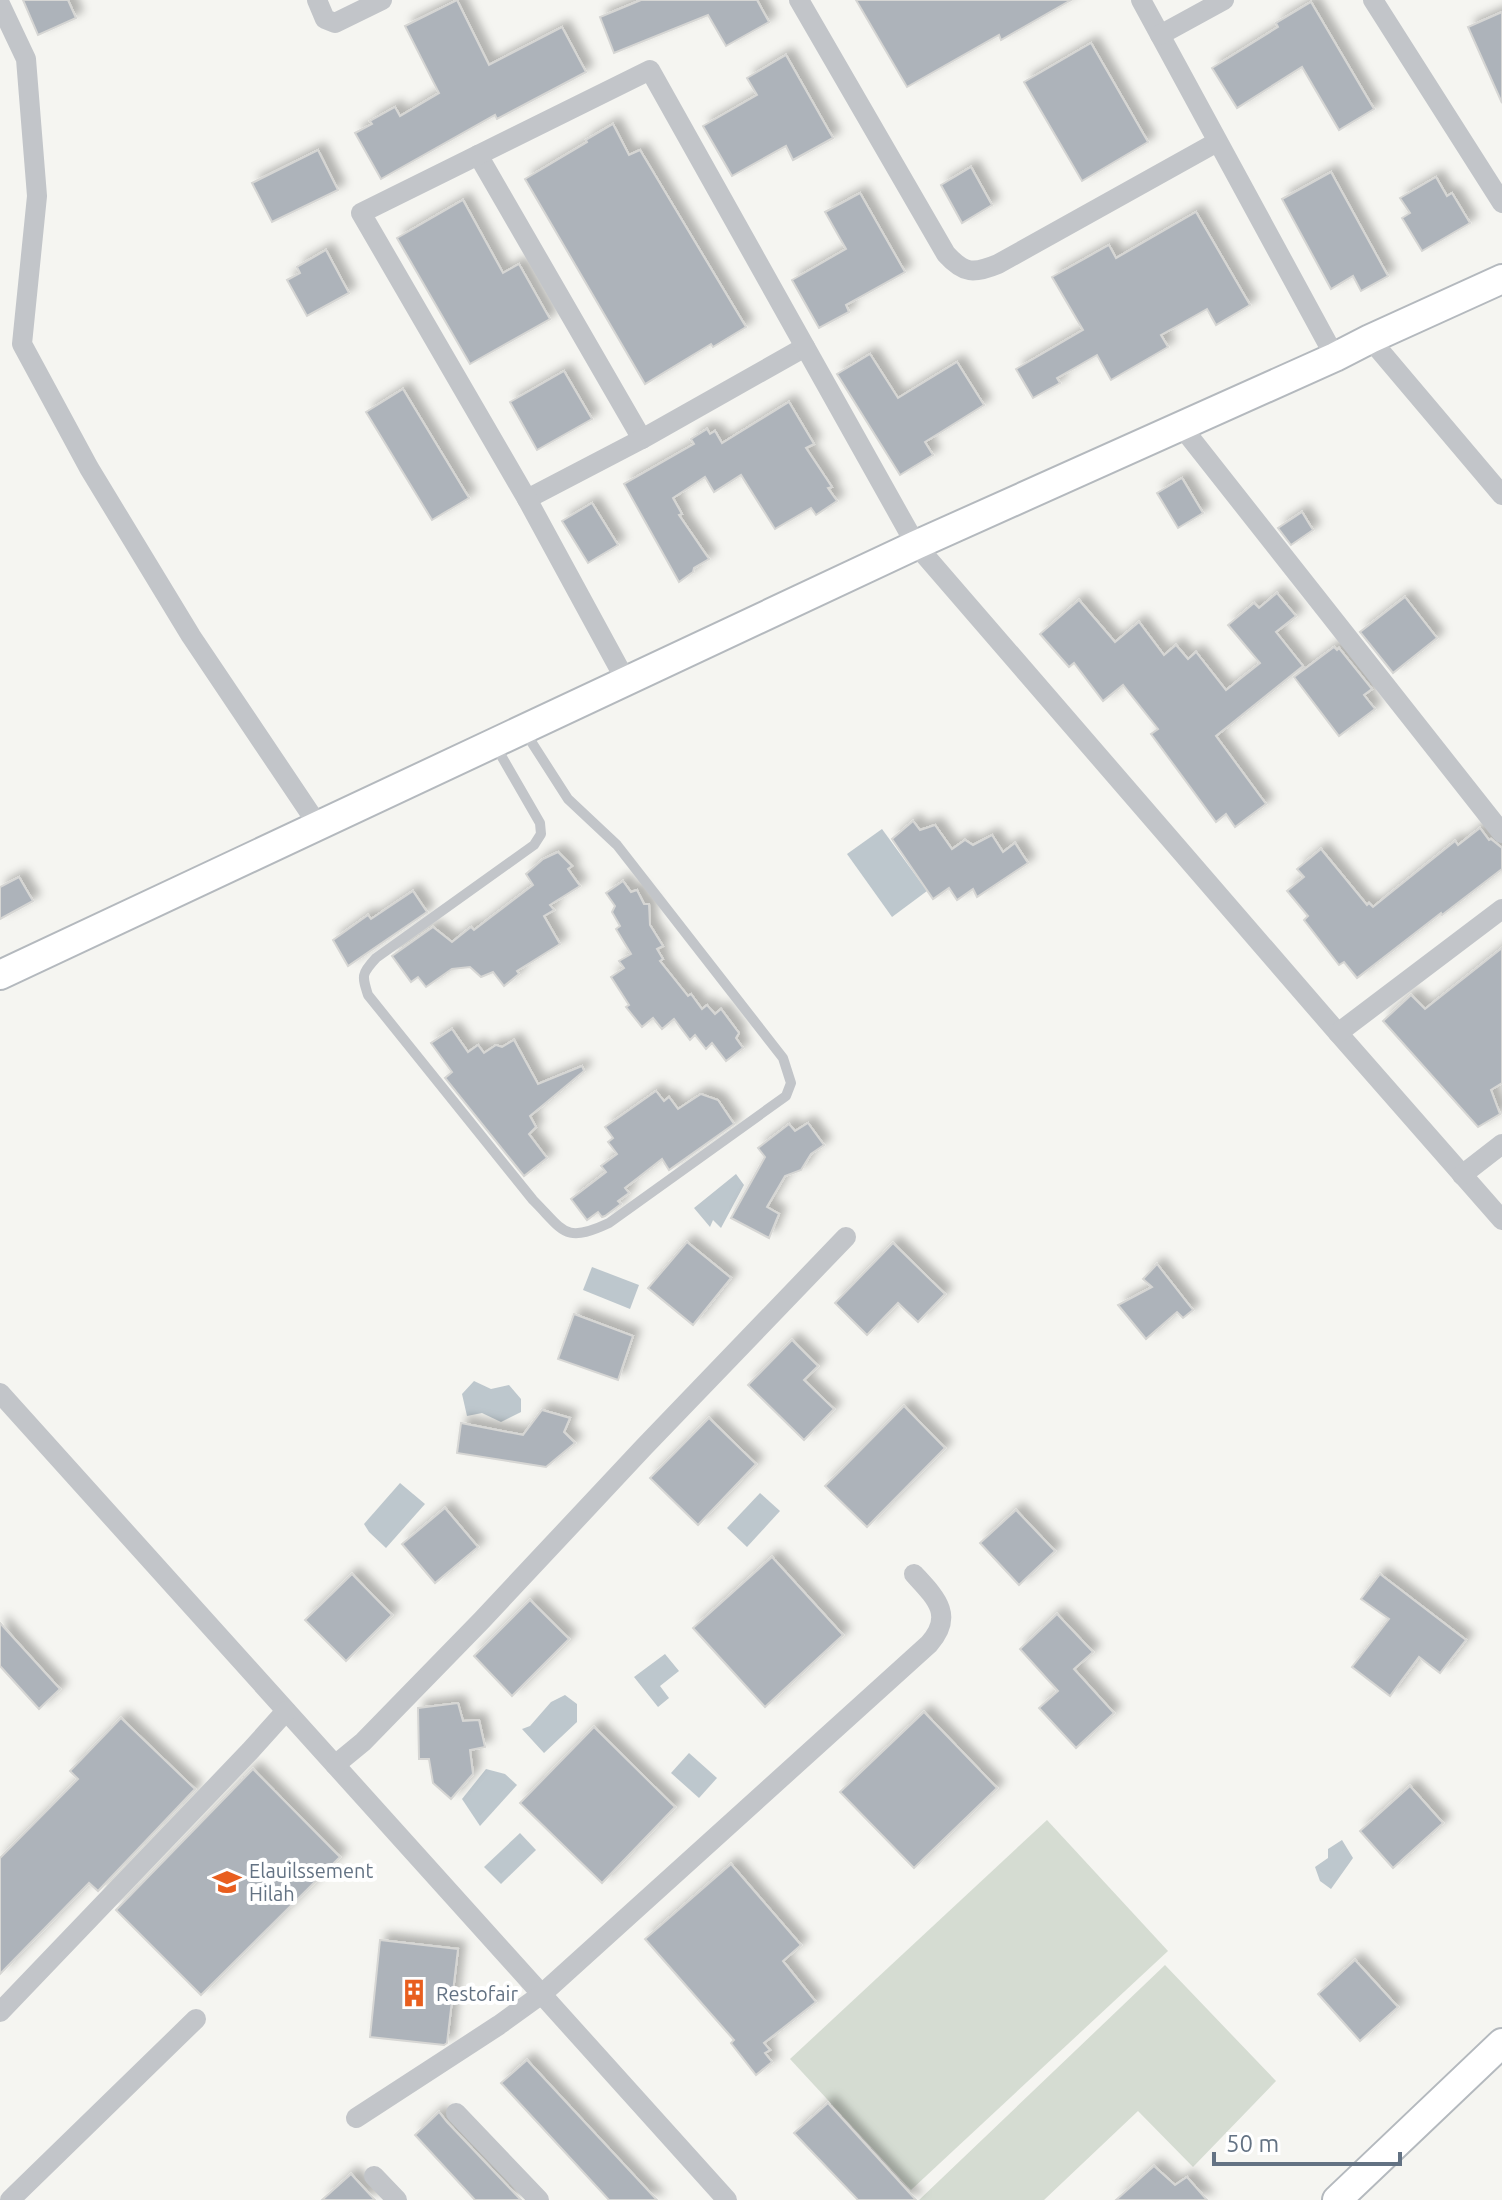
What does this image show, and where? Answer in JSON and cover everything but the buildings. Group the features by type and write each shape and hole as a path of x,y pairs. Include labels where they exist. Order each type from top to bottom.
{"street":[{"path":"317,0 325,19 335,23 382,0"},
{"path":"799,0 946,254 956,265 968,271 982,271 998,264 1217,142"},
{"path":"1141,0 1335,357"},
{"path":"1160,35 1224,0"},
{"path":"1373,0 1502,203"},
{"path":"0,4 26,59 37,196 22,344 89,468 191,636 318,825"},
{"path":"626,681 527,499 361,213 650,70 916,545 1502,1220"},
{"path":"478,155 642,439"},
{"path":"0,975 916,545 1502,279"},
{"path":"1370,339 1502,495"},
{"path":"527,499 642,439 805,347"},
{"path":"1181,426 1502,833"},
{"path":"1338,1033 1502,909"},
{"path":"1462,1175 1502,1144"},
{"path":"335,1765 363,1742 482,1620 846,1237"},
{"path":"0,1393 727,2200"},
{"path":"356,2118 542,1994 937,1634 941,1610 936,1599 914,1574"},
{"path":"0,2012 240,1763 286,1711"},
{"path":"10,2200 196,2019"},
{"path":"1337,2200 1502,2043"},
{"path":"456,2113 539,2200"},
{"path":"374,2176 397,2200"}],"lane":[{"path":"494,743 540,823 541,834 534,845 376,958 365,969 363,978 368,995 533,1200 561,1228 578,1235 609,1223 786,1096 791,1083 783,1058 617,845 568,799 524,729"}],"shaded area":[{"path":"882,829 927,891 892,917 847,854"},
{"path":"736,1174 744,1185 721,1228 713,1220 710,1227 694,1208"},
{"path":"592,1267 639,1285 630,1309 583,1290"},
{"path":"474,1381 491,1389 509,1385 521,1399 521,1412 501,1422 482,1413 467,1416 462,1394"},
{"path":"400,1483 425,1504 386,1548 364,1524"},
{"path":"760,1493 780,1511 747,1547 727,1528"},
{"path":"665,1654 679,1671 660,1686 669,1698 658,1707 634,1677"},
{"path":"565,1695 577,1704 577,1722 544,1753 522,1729 530,1726 551,1702"},
{"path":"689,1753 717,1778 699,1798 671,1773"},
{"path":"486,1769 505,1774 517,1785 480,1826 462,1799"},
{"path":"1047,1820 1168,1951 911,2190 790,2059"},
{"path":"520,1833 536,1850 501,1884 484,1867"},
{"path":"1342,1840 1353,1858 1331,1889 1320,1881 1315,1867 1328,1858 1328,1849"},
{"path":"1165,1965 1276,2081 1193,2167 1138,2111 1044,2200 919,2200"}],"place":[{"name":"Elauilssement Hilah","path":"227,1882"},
{"name":"Restofair","path":"414,1993"}]}
